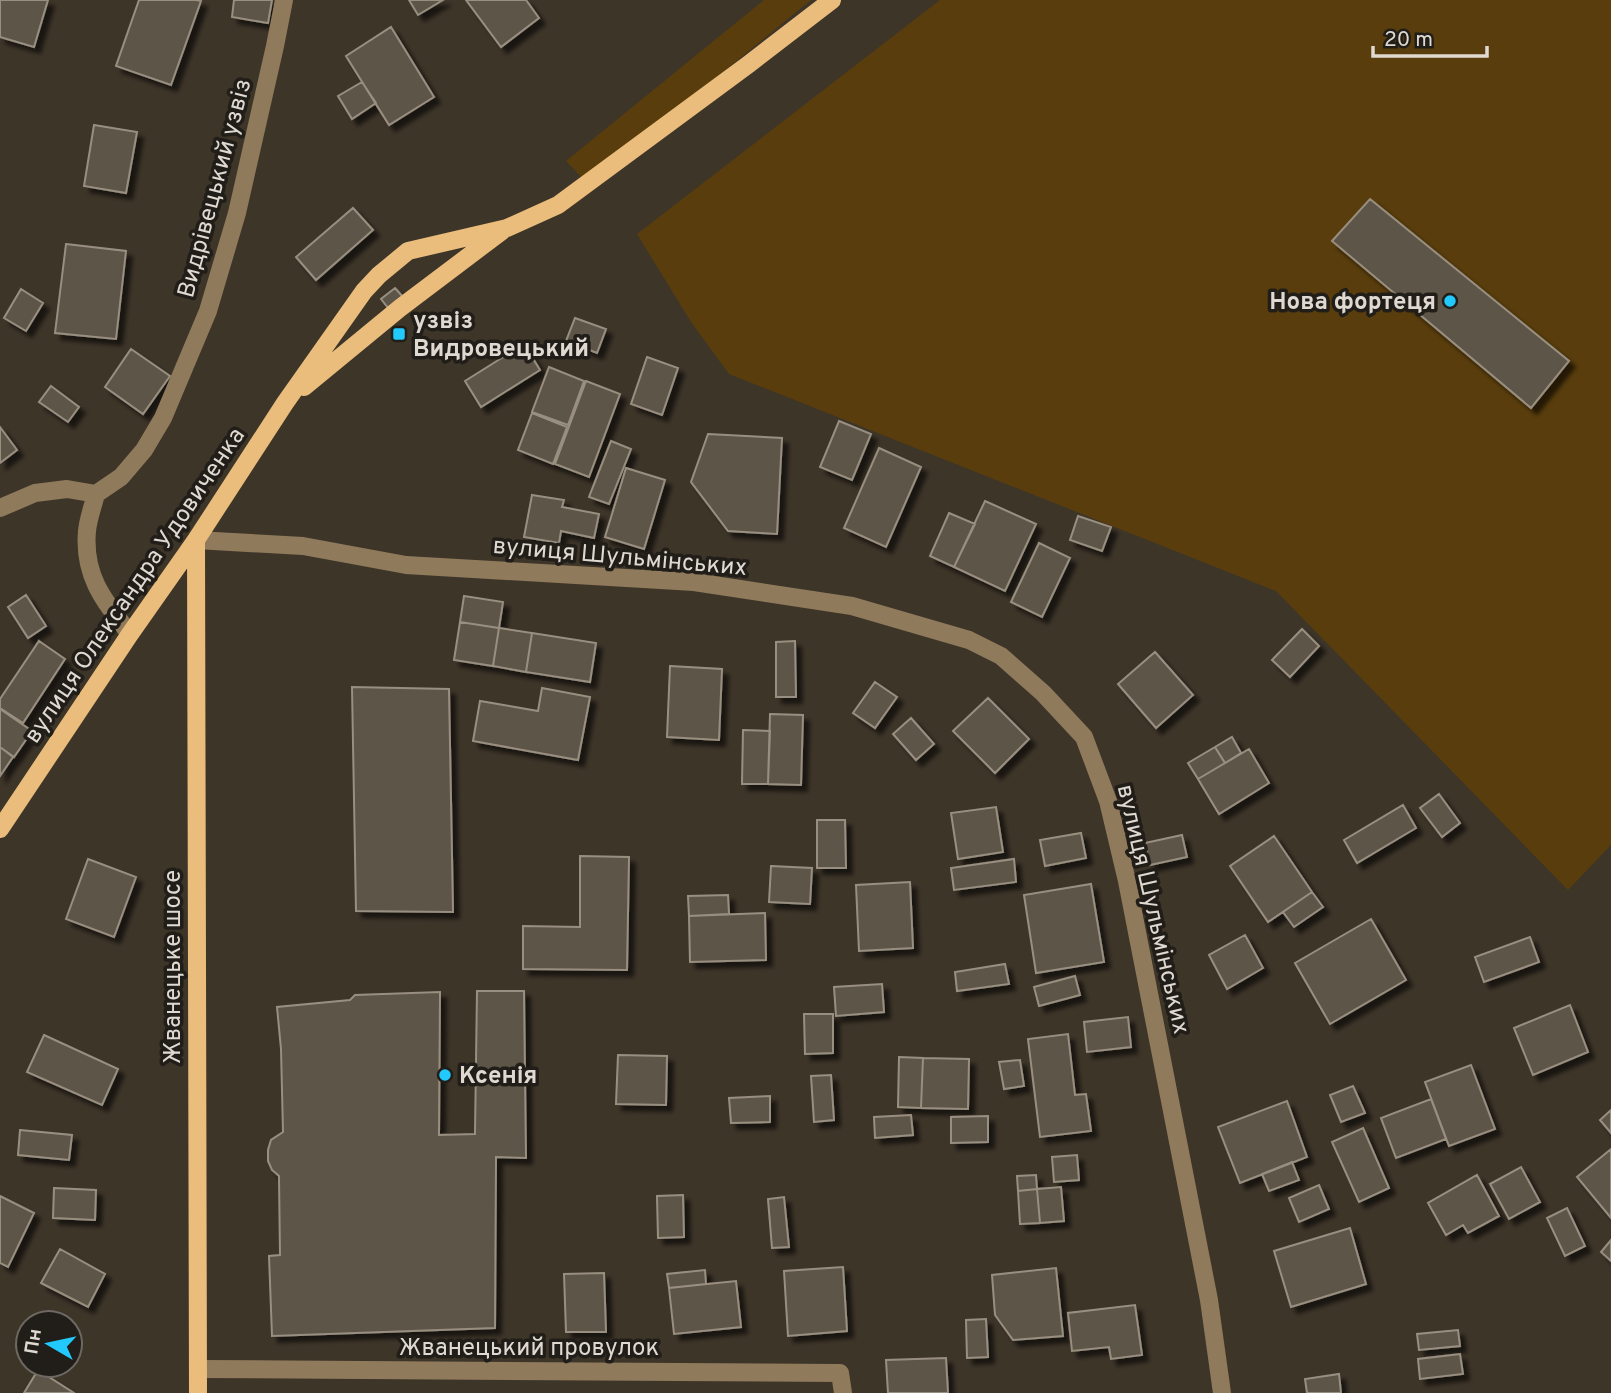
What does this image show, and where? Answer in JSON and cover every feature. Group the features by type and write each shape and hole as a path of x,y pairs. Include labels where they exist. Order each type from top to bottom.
{"main road":[{"name":"вулиця Олександра Удовиченка","path":"0,829 196,540 285,402 364,291 378,276 408,251 507,228 558,205 832,0"},
{"name":"вулиця Олександра Удовиченка","path":"285,402 400,308 507,228"},
{"name":"Жванецьке шосе","path":"196,540 198,1393"}],"street":[{"name":"Видрівецький узвіз","path":"96,494 121,477 144,450 163,418 208,311 237,214 284,0"},
{"path":"0,508 35,492 67,489 96,494 87,530 87,558 93,582 130,634"},
{"name":"вулиця Шульмінських","path":"196,540 303,546 406,565 694,582 852,606 969,640 1001,656 1042,693 1084,737 1108,801 1127,881 1209,1300 1222,1393"},
{"name":"Жванецький провулок","path":"198,1369 840,1373 843,1393"}],"shaded area":[{"path":"764,0 811,0 587,183 566,161"},
{"path":"940,0 1611,0 1611,845 1568,890 1276,591 729,374 691,322 637,234"}],"building":[{"path":"0,0 48,0 34,47 0,37"},
{"path":"139,0 201,1 171,85 116,66"},
{"path":"234,0 272,0 268,23 232,17"},
{"path":"409,0 443,0 418,15"},
{"path":"466,0 526,0 539,18 501,47"},
{"path":"391,27 434,97 389,125 346,56"},
{"path":"362,82 376,103 352,119 338,96"},
{"path":"94,125 137,132 126,193 84,186"},
{"name":"Нова фортеця","path":"1370,199 1569,361 1531,408 1332,241"},
{"path":"353,208 373,230 316,280 296,257"},
{"path":"66,244 126,251 116,339 55,333"},
{"path":"395,288 403,297 389,309 381,299"},
{"path":"21,289 43,303 26,331 4,318"},
{"path":"575,318 606,329 597,353 566,341"},
{"path":"524,344 540,370 481,407 465,381"},
{"path":"131,349 170,376 143,414 105,387"},
{"path":"647,357 678,368 662,415 631,404"},
{"path":"549,367 584,381 568,425 532,412"},
{"path":"586,381 620,394 589,477 555,464"},
{"path":"51,386 79,407 68,422 39,402"},
{"path":"532,413 567,427 553,464 518,450"},
{"path":"839,421 871,434 852,480 820,467"},
{"path":"0,427 17,450 0,463"},
{"path":"708,434 782,438 777,534 728,531 691,482"},
{"path":"611,441 631,449 609,504 589,497"},
{"path":"879,448 921,467 886,547 844,528"},
{"path":"626,468 665,480 644,549 605,537"},
{"path":"532,495 564,500 562,507 599,514 594,538 561,531 559,543 524,537"},
{"path":"985,501 1036,524 1005,591 954,567"},
{"path":"949,513 975,524 954,567 930,556"},
{"path":"1078,516 1111,527 1102,551 1070,540"},
{"path":"1039,543 1070,558 1042,617 1011,602"},
{"path":"26,595 46,626 28,638 8,607"},
{"path":"464,596 503,602 499,628 460,622"},
{"path":"460,622 499,628 493,666 454,660"},
{"path":"499,628 532,633 526,672 493,666"},
{"path":"1302,629 1319,646 1290,677 1272,660"},
{"path":"532,633 596,643 590,682 526,672"},
{"path":"39,641 65,659 23,723 0,708 0,699"},
{"path":"795,641 796,697 776,697 776,642"},
{"path":"1155,652 1193,695 1156,728 1118,684"},
{"path":"670,666 722,669 719,740 667,737"},
{"path":"875,682 897,697 875,728 853,713"},
{"path":"352,687 449,689 453,912 356,911"},
{"path":"542,688 590,697 578,760 473,741 480,701 538,711"},
{"path":"988,698 1029,739 995,773 953,731"},
{"path":"0,709 32,731 14,757 0,747"},
{"path":"770,714 803,715 801,785 768,784"},
{"path":"911,718 934,744 916,760 893,734"},
{"path":"743,730 770,731 768,784 742,784"},
{"path":"1232,737 1241,753 1225,763 1215,747"},
{"path":"0,747 13,757 0,776"},
{"path":"1215,747 1225,763 1198,779 1188,763"},
{"path":"1249,749 1269,783 1219,814 1198,779"},
{"path":"1439,794 1460,823 1442,837 1420,808"},
{"path":"1403,805 1416,828 1357,863 1344,840"},
{"path":"996,807 1003,852 958,859 951,813"},
{"path":"817,820 845,820 846,868 817,868"},
{"path":"1081,833 1086,858 1045,866 1040,840"},
{"path":"1182,835 1187,857 1150,865 1145,843"},
{"path":"1274,836 1312,892 1268,922 1230,866"},
{"path":"580,856 629,857 627,970 523,969 523,926 580,927"},
{"path":"88,859 136,877 114,937 66,919"},
{"path":"1014,859 1016,882 954,890 951,868"},
{"path":"771,866 812,868 810,904 769,902"},
{"path":"910,882 913,948 859,951 856,885"},
{"path":"1091,884 1104,962 1036,973 1024,895"},
{"path":"1312,892 1323,907 1294,927 1283,912"},
{"path":"728,895 729,914 689,916 688,896"},
{"path":"765,913 766,960 690,962 689,916"},
{"path":"1371,919 1406,980 1330,1024 1295,963"},
{"path":"1245,935 1263,968 1227,989 1209,955"},
{"path":"1530,937 1539,962 1484,982 1475,957"},
{"path":"1005,964 1009,984 957,991 955,972"},
{"path":"1075,976 1080,995 1039,1006 1034,987"},
{"path":"882,984 884,1012 836,1016 834,987"},
{"path":"477,991 524,991 526,1158 496,1157 495,1328 272,1336 269,1256 280,1255 279,1176 268,1161 268,1150 271,1140 283,1132 277,1007 350,1000 355,995 440,992 439,1135 475,1134"},
{"path":"1570,1005 1588,1052 1533,1075 1514,1028"},
{"path":"804,1014 833,1014 833,1053 805,1054"},
{"path":"1128,1017 1131,1047 1087,1052 1084,1022"},
{"path":"1068,1034 1075,1095 1086,1094 1091,1131 1040,1137 1028,1039"},
{"path":"44,1035 118,1069 102,1105 27,1072"},
{"path":"618,1055 667,1056 666,1105 616,1104"},
{"path":"899,1057 923,1058 921,1108 898,1107"},
{"path":"923,1058 969,1059 968,1109 921,1108"},
{"path":"1020,1060 1024,1086 1004,1089 999,1062"},
{"path":"1471,1065 1495,1129 1449,1146 1425,1082"},
{"path":"831,1075 834,1120 814,1122 811,1076"},
{"path":"1353,1086 1365,1113 1341,1122 1330,1095"},
{"path":"770,1096 770,1122 731,1123 729,1098"},
{"path":"1431,1099 1446,1139 1396,1158 1381,1118"},
{"path":"1287,1101 1307,1157 1240,1183 1218,1127"},
{"path":"1611,1110 1611,1133 1600,1120"},
{"path":"911,1115 913,1135 875,1138 874,1117"},
{"path":"988,1116 988,1142 951,1143 951,1117"},
{"path":"1363,1128 1389,1188 1359,1202 1332,1142"},
{"path":"20,1130 72,1135 69,1160 18,1155"},
{"path":"1611,1149 1611,1218 1577,1177"},
{"path":"1077,1155 1079,1180 1054,1182 1052,1157"},
{"path":"1292,1162 1299,1180 1269,1191 1262,1174"},
{"path":"1521,1167 1540,1202 1509,1219 1490,1184"},
{"path":"1036,1175 1037,1189 1018,1191 1017,1176"},
{"path":"1477,1175 1499,1216 1468,1233 1463,1225 1446,1235 1428,1203"},
{"path":"1319,1185 1329,1209 1299,1222 1289,1198"},
{"path":"1061,1187 1064,1221 1040,1223 1037,1189"},
{"path":"54,1188 96,1190 95,1220 53,1218"},
{"path":"1037,1189 1040,1223 1020,1224 1018,1191"},
{"path":"683,1195 684,1237 658,1238 657,1196"},
{"path":"0,1196 34,1213 8,1267 0,1263"},
{"path":"784,1197 789,1247 772,1248 768,1199"},
{"path":"1567,1208 1585,1246 1565,1256 1547,1218"},
{"path":"1350,1228 1366,1284 1291,1307 1274,1251"},
{"path":"1611,1240 1611,1261 1601,1252"},
{"path":"60,1249 105,1274 88,1307 41,1283"},
{"path":"843,1267 847,1331 788,1336 784,1271"},
{"path":"1056,1268 1063,1336 1013,1340 995,1315 992,1275"},
{"path":"705,1270 706,1284 669,1288 667,1274"},
{"path":"604,1273 606,1332 566,1332 564,1274"},
{"path":"736,1281 741,1327 674,1334 669,1288"},
{"path":"1135,1305 1142,1355 1111,1359 1109,1347 1072,1351 1068,1313"},
{"path":"986,1319 988,1357 967,1358 966,1320"},
{"path":"1458,1330 1460,1346 1419,1350 1417,1334"},
{"path":"1460,1354 1463,1374 1420,1379 1418,1359"},
{"path":"946,1358 948,1393 888,1393 886,1360"},
{"path":"1339,1374 1341,1393 1307,1393 1305,1379"},
{"path":"33,1379 52,1379 74,1393 24,1393"}],"place":[{"name":"Нова фортеця","path":"1450,301"},
{"name":"узвіз Видровецький","path":"399,334"},
{"name":"Ксенія","path":"445,1075"}]}
